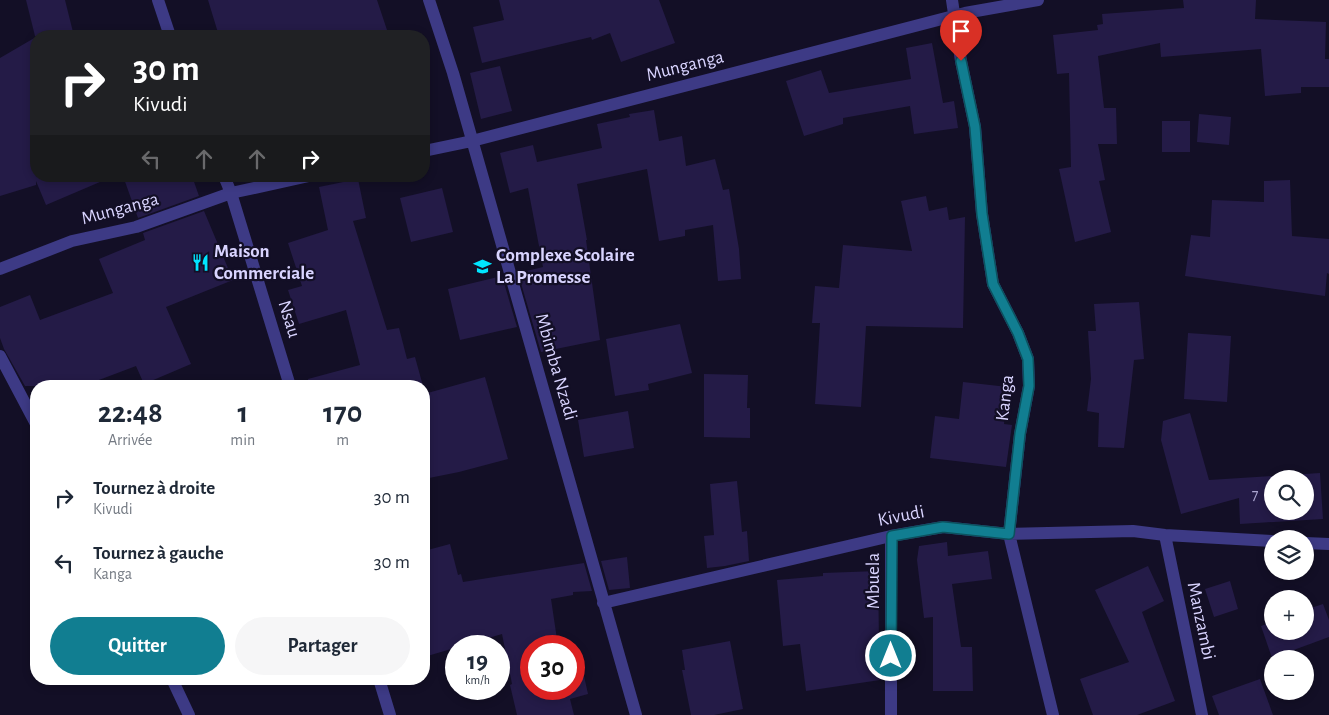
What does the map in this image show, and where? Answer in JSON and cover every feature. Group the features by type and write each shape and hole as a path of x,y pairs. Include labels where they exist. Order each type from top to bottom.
{"street":[{"path":"158,0 168,30"},
{"name":"Mbimba Nzadi","path":"429,0 472,141 636,715"},
{"name":"Kanga","path":"952,0 961,61 975,127 982,214 993,284 1018,333 1028,359 1029,386 1020,434 1009,534 1053,715"},
{"name":"Munganga","path":"430,150 472,141 954,16 1038,0"},
{"name":"Nsau","path":"226,182 288,380"},
{"name":"Munganga","path":"0,269 72,241 136,227 231,193 281,182"},
{"path":"0,356 30,413"},
{"name":"Kivudi","path":"604,603 892,536 943,527 1009,534 1133,531 1164,535 1264,541"},
{"name":"Manzambi","path":"1164,535 1202,715"},
{"name":"Mbuela","path":"891,715 892,536"},
{"path":"1314,543 1329,544"},
{"path":"175,685 189,715"},
{"path":"381,685 390,715"}],"building":[{"path":"26,0 65,0 72,30 34,30"},
{"path":"208,0 377,0 387,30 217,30"},
{"path":"499,0 659,0 675,43 621,62 610,33 592,40 591,37 482,63 473,27 504,20"},
{"path":"1183,0 1256,0 1255,19 1326,22 1325,59 1329,59 1329,87 1301,87 1301,93 1265,96 1261,49 1161,57 1160,43 1098,56 1104,108 1116,108 1117,144 1098,144 1105,180 1099,181 1111,232 1075,242 1059,169 1071,167 1069,73 1057,74 1053,35 1098,30 1097,25 1103,24 1102,14 1184,8"},
{"path":"30,40 30,182 36,182 36,185 0,196 0,58"},
{"path":"932,43 943,103 954,101 958,128 914,134 910,106 843,118 843,124 804,136 786,81 821,70 829,93 911,79 906,48"},
{"path":"500,66 512,111 481,119 470,73"},
{"path":"654,110 659,141 682,136 686,166 715,159 723,190 729,189 739,249 741,279 718,281 713,225 685,230 685,236 659,241 647,169 577,184 587,240 600,340 541,352 518,273 543,267 528,188 510,193 500,153 533,145 537,162 602,148 597,124 630,117 629,114"},
{"path":"1199,114 1231,117 1229,145 1197,142"},
{"path":"1162,121 1190,121 1190,152 1162,152"},
{"path":"1290,180 1292,236 1329,239 1329,274 1327,273 1325,296 1185,276 1191,235 1210,237 1212,200 1264,202 1264,181"},
{"path":"36,182 100,182 46,205"},
{"path":"125,182 194,182 199,196 138,218"},
{"path":"343,182 359,182 366,218 353,221 387,330 399,328 407,359 415,357 421,380 308,380 360,365 346,310 299,324 288,290 302,286 288,243 328,230 319,187"},
{"path":"442,188 453,232 411,242 400,198"},
{"path":"926,196 929,211 947,207 949,220 965,217 963,328 866,326 861,407 815,404 820,323 812,323 815,286 839,288 843,245 912,251 901,201"},
{"path":"204,211 233,280 166,307 191,364 153,380 142,380 136,366 99,380 30,380 30,386 25,386 4,349 0,338 0,307 30,295 40,320 113,293 99,259 145,240 143,233"},
{"path":"502,276 517,327 460,340 448,289"},
{"path":"1139,302 1144,359 1134,360 1124,448 1098,447 1099,413 1087,411 1091,379 1088,331 1096,331 1094,304"},
{"path":"680,324 692,373 648,384 649,390 615,396 606,339"},
{"path":"1188,333 1231,336 1227,402 1184,399"},
{"path":"704,374 748,375 747,408 750,408 750,438 704,437"},
{"path":"485,377 508,459 430,478 430,392"},
{"path":"963,382 1008,387 1004,424 1012,425 1006,467 930,458 935,416 959,419"},
{"path":"628,411 634,448 584,457 578,420"},
{"path":"1190,413 1209,480 1264,477 1264,520 1306,520 1240,524 1239,498 1181,514 1161,440 1163,421"},
{"path":"1314,473 1320,473 1323,519 1314,520"},
{"path":"737,481 742,532 747,531 749,561 707,568 704,536 714,535 710,484"},
{"path":"947,542 948,556 988,551 992,579 952,584 961,647 972,647 973,691 933,691 933,617 924,618 917,560 919,546"},
{"path":"450,544 458,575 461,574 463,582 584,563 592,591 573,592 573,595 551,599 556,635 520,635 520,700 570,700 574,715 517,715 510,685 512,684 510,674 510,635 445,635 445,651 430,655 430,549"},
{"path":"627,557 630,588 609,590 601,561"},
{"path":"1148,566 1164,601 1142,612 1175,701 1137,715 1093,715 1080,679 1129,662 1095,590"},
{"path":"878,571 879,642 875,642 880,680 806,691 800,644 783,646 777,580 823,576 823,573"},
{"path":"1230,581 1238,609 1214,617 1205,589"},
{"path":"1323,604 1329,620 1329,637 1294,650 1269,650 1266,640 1314,640 1314,607"},
{"path":"730,641 743,709 714,715 691,715 682,670 685,670 682,650"},
{"path":"1260,679 1264,690 1264,700 1268,700 1273,715 1219,715 1212,696"},
{"path":"585,680 588,694 585,695"}],"place":[{"name":"Maison Commerciale","path":"200,262"},
{"name":"Complexe Scolaire La Promesse","path":"482,266"}],"route":[{"path":"891,656 892,536 943,527 1009,534 1020,434 1029,386 1028,359 1018,333 993,284 982,214 975,127 961,61"}]}
